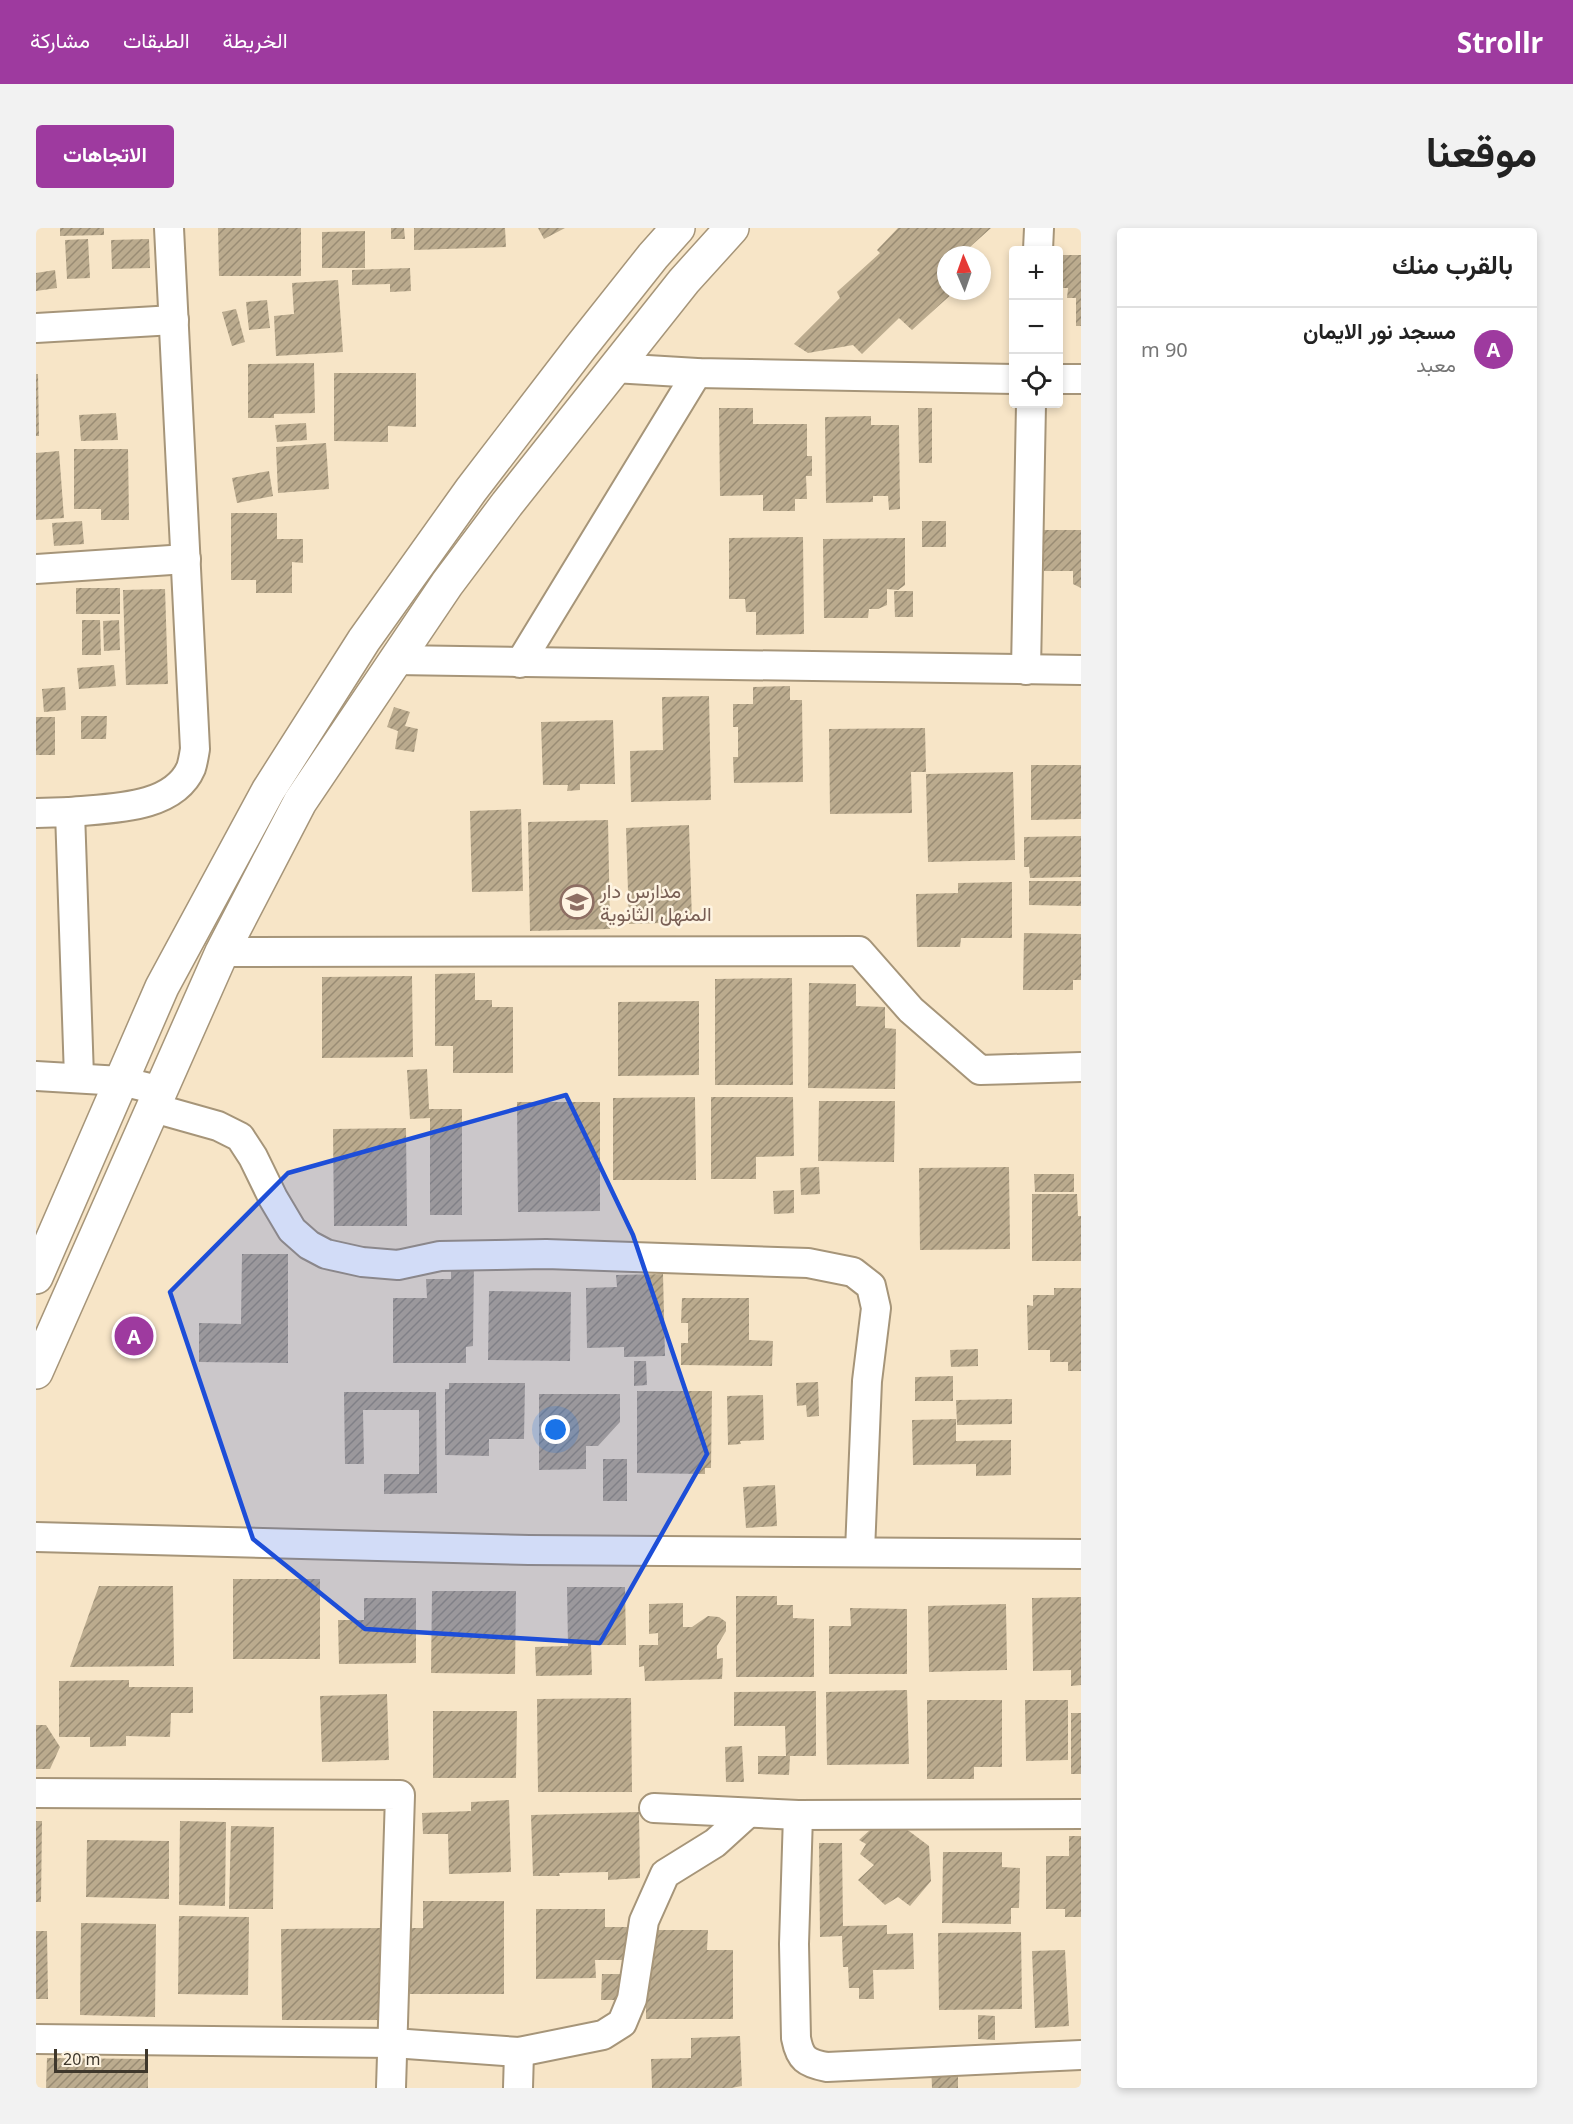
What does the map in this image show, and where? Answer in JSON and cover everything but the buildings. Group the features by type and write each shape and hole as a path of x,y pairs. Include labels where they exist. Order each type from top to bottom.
{"main road":[{"path":"36,1277 162,987 268,791 364,640 486,471 587,339 678,228"},
{"path":"36,1372 222,952 300,802 394,660 507,504 684,281 732,228"}],"street":[{"path":"36,813 124,807 149,802 169,793 182,781 190,768 195,749 169,228"},
{"path":"1038,246 1039,228"},
{"path":"36,328 174,320"},
{"path":"614,368 697,373 1009,379"},
{"path":"520,663 697,373"},
{"path":"1063,379 1081,379"},
{"path":"1026,669 1031,408"},
{"path":"36,569 186,559"},
{"path":"394,660 1081,670"},
{"path":"70,812 79,1077"},
{"path":"222,952 859,951 911,1010 980,1070 1081,1068"},
{"path":"36,1076 121,1081 240,1137 292,1230 309,1245 326,1254 362,1262 398,1265 440,1256 546,1254 808,1263 853,1272 871,1286 876,1308 867,1381 860,1551"},
{"path":"36,1537 529,1550 1081,1554"},
{"path":"36,1793 400,1795 391,2088"},
{"path":"654,1808 798,1815 1081,1814"},
{"path":"36,2038 393,2043 519,2052 603,2036 622,2023 632,1999 644,1921 665,1874 715,1843 748,1813"},
{"path":"798,1815 794,1944 796,2038 798,2052 810,2064 827,2067 1081,2055"},
{"path":"519,2052 519,2088"}],"highlighted area":[{"path":"566,1095 633,1235 707,1454 600,1643 365,1629 253,1539 170,1292 288,1173"}],"place":[{"name":"مدارس دار المنهل الثانوية","path":"577,902"},
{"name":"مسجد نور الايمان","path":"134,1336"}]}
